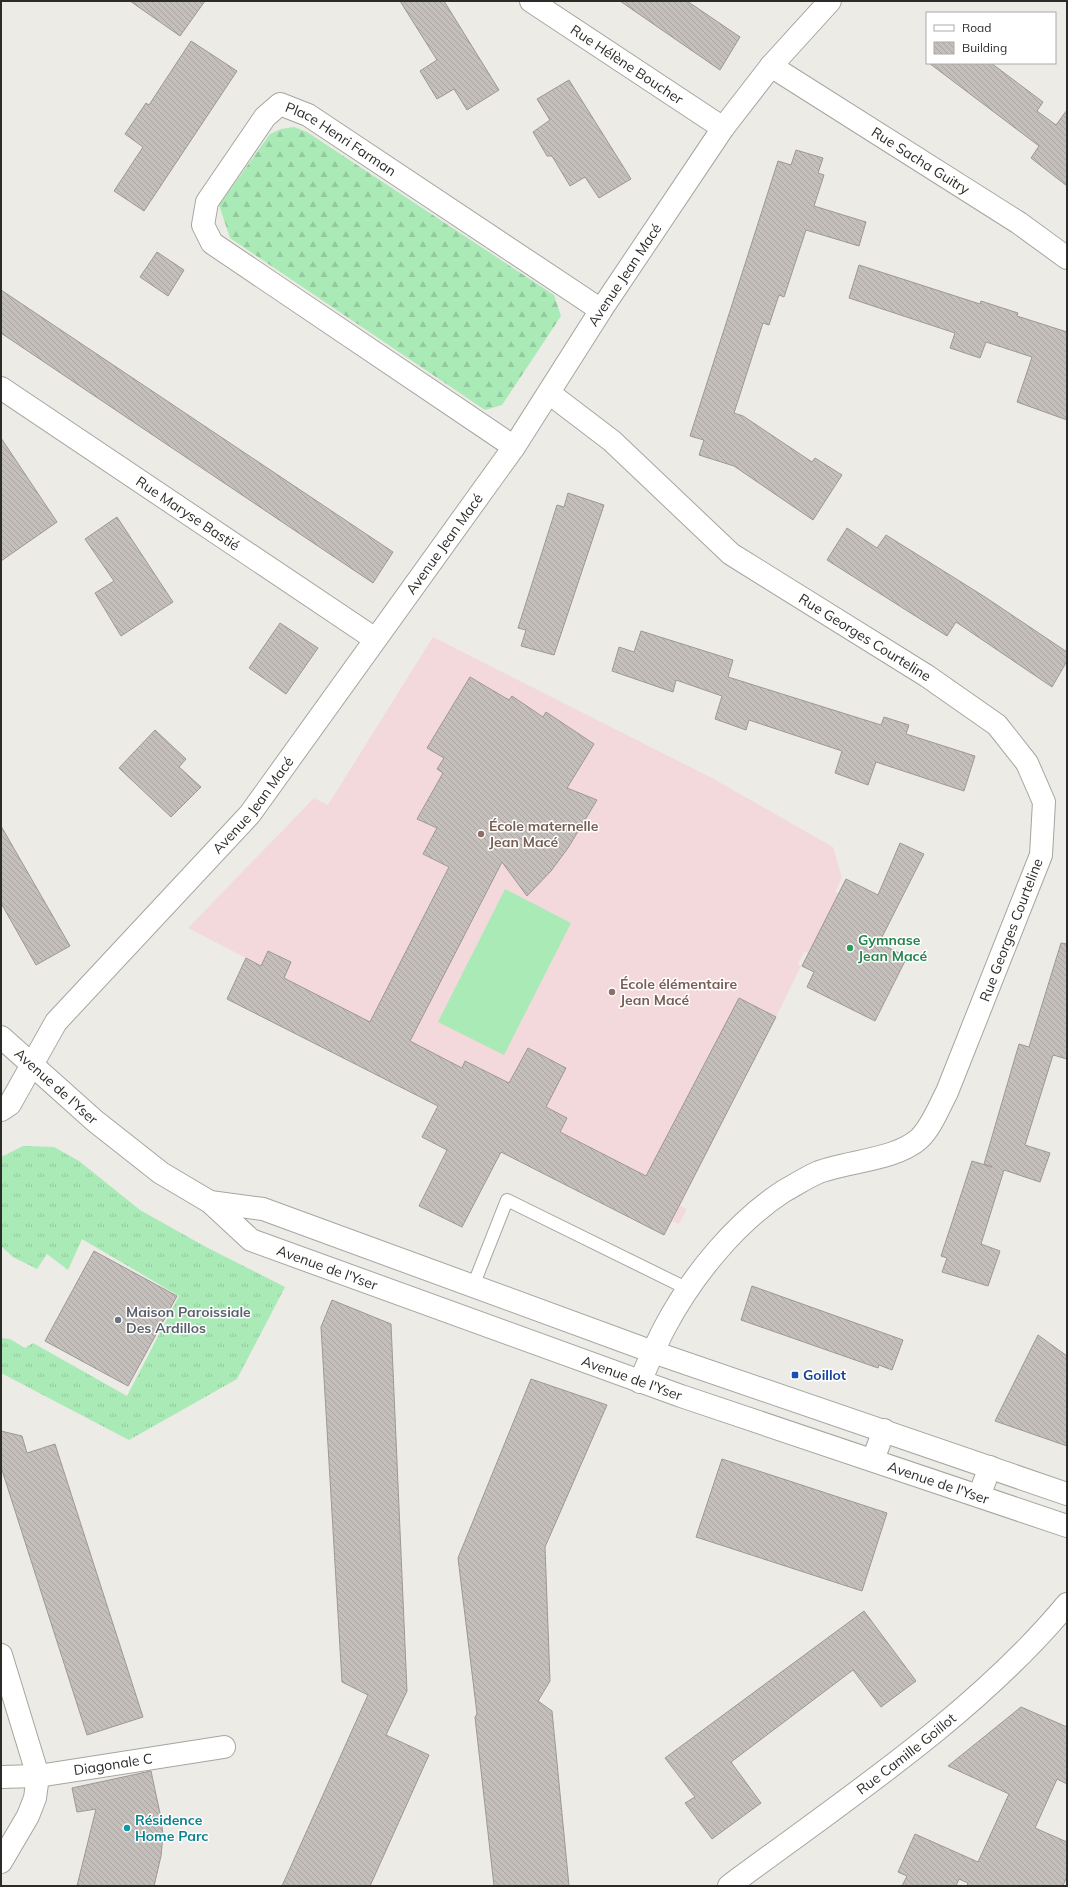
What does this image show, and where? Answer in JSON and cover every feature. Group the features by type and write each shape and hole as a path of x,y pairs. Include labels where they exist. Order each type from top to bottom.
{"street":[{"name":"Rue Hélène Boucher","path":"531,1 723,128"},
{"name":"Avenue Jean Macé","path":"1,1110 10,1104 56,1022 250,814 514,447 601,310 723,128 771,66 830,1"},
{"name":"Rue Sacha Guitry","path":"771,66 1019,223 1067,258"},
{"name":"Place Henri Farman","path":"514,447 212,243 203,225 207,202 264,117 280,104 308,116 601,310"},
{"name":"Rue Maryse Bastié","path":"1,388 375,639"},
{"name":"Rue Georges Courteline","path":"549,393 612,441 731,554 927,676 997,725 1028,763 1044,802 1041,855 1026,896 947,1092 931,1122 920,1138 904,1149 818,1172 784,1192 756,1212 715,1254 688,1289 665,1326 640,1382"},
{"name":"Avenue de l'Yser","path":"1,1037 95,1121 161,1173 210,1202 251,1240 640,1382 1067,1526"},
{"name":"Avenue de l'Yser","path":"210,1202 263,1209 653,1352 1067,1494"},
{"path":"873,1460 884,1430"},
{"path":"979,1496 990,1467"},
{"name":"Rue Camille Goillot","path":"729,1886 900,1759 976,1698 1050,1624 1067,1604"},
{"path":"1,1655 38,1776 35,1798 28,1816 1,1862"},
{"name":"Diagonale C","path":"1,1777 38,1776 224,1747"}],"lane":[{"path":"473,1286 507,1200 688,1289"}],"shaded area":[{"path":"433,637 712,778 833,847 842,878 835,892 839,893 808,953 805,951 798,964 801,966 680,1206 687,1209 679,1224 672,1221 664,1235 501,1152 462,1227 419,1206 447,1150 422,1137 438,1106 227,999 246,958 188,928 314,798 328,805"}],"green space":[{"path":"294,127 307,132 554,295 561,316 502,405 485,410 230,238 219,205 270,134 281,129"},
{"path":"505,889 571,923 504,1055 438,1022"},
{"path":"23,1146 54,1147 79,1161 140,1210 206,1247 285,1287 237,1379 129,1440 1,1373 1,1338 10,1339 25,1348 33,1343 127,1396 179,1296 82,1239 68,1270 47,1254 37,1269 13,1257 1,1246 1,1157"}],"building":[{"path":"130,1 205,1 180,36"},
{"path":"400,1 444,1 499,90 467,110 454,89 437,99 420,71 437,60"},
{"path":"620,1 687,1 740,37 720,70"},
{"path":"191,41 237,71 144,211 114,191 143,147 125,134 146,103 149,105"},
{"path":"930,64 992,64 1043,102 1037,111 1056,125 1067,110 1067,186 1031,158 1039,146"},
{"path":"569,80 631,179 599,198 585,177 570,186 552,156 547,156 533,132 550,120 537,99"},
{"path":"796,150 823,158 818,173 824,175 814,206 866,222 859,246 806,230 784,297 779,295 769,325 763,323 734,413 743,416 812,462 815,458 842,475 813,520 734,466 699,455 704,440 690,436 778,161 791,165"},
{"path":"157,252 184,270 168,296 140,277"},
{"path":"859,265 980,304 981,301 1018,313 1017,316 1067,332 1067,420 1017,402 1032,357 986,342 980,358 950,348 955,333 849,298"},
{"path":"1,290 393,552 373,583 1,333"},
{"path":"1,438 57,522 1,561"},
{"path":"568,493 604,505 554,655 521,646 526,630 518,628 557,505 564,507"},
{"path":"117,517 173,602 121,636 95,593 114,581 85,539"},
{"path":"847,528 877,548 886,535 985,597 1067,652 1067,661 1052,687 956,622 947,636 827,560"},
{"path":"280,623 318,648 286,694 249,668"},
{"path":"641,631 733,660 728,677 881,725 884,717 909,725 906,734 975,756 964,791 876,762 868,785 835,773 842,751 749,720 746,730 715,719 722,696 676,680 673,692 612,671 619,647 634,652"},
{"path":"470,677 509,700 512,696 543,717 546,712 594,744 567,788 597,800 568,848 551,871 527,896 502,862 410,1041 462,1068 465,1061 509,1083 528,1048 566,1068 546,1107 567,1118 560,1132 646,1176 739,998 776,1017 664,1235 501,1152 462,1227 419,1206 447,1150 422,1137 438,1106 227,999 246,958 261,966 268,951 291,962 284,978 370,1022 449,867 423,854 437,828 417,819 443,773 437,769 444,758 427,748"},
{"path":"155,730 186,759 179,767 201,787 171,817 119,768"},
{"path":"1,826 70,946 36,965 1,903"},
{"name":"Gymnase Jean Macé","path":"900,843 924,854 879,943 907,957 875,1021 807,987 814,972 802,966 846,879 878,895"},
{"path":"1061,943 1067,944 1067,1059 1053,1055 1025,1145 1050,1153 1040,1182 1004,1170 981,1244 1000,1251 988,1286 942,1272 947,1258 941,1256 972,1161 992,1167 984,1164 1019,1044 1029,1047"},
{"name":"Maison Paroissiale Des Ardillos","path":"94,1251 177,1296 128,1386 45,1341"},
{"path":"752,1286 903,1340 892,1370 879,1365 878,1368 741,1320"},
{"path":"332,1300 391,1324 407,1691 386,1735 429,1755 370,1886 282,1886 368,1695 342,1682 321,1327"},
{"path":"1038,1335 1067,1356 1067,1446 995,1421"},
{"path":"531,1379 607,1405 545,1547 550,1681 538,1701 552,1711 569,1886 494,1886 475,1717 477,1714 458,1558"},
{"path":"1,1431 22,1436 27,1453 55,1444 143,1717 87,1735 1,1467"},
{"path":"722,1459 887,1513 862,1591 696,1537"},
{"path":"864,1611 916,1681 881,1707 853,1670 731,1762 761,1803 712,1839 685,1803 695,1797 665,1758"},
{"path":"1021,1707 1067,1727 1067,1784 1057,1779 1035,1828 1067,1842 1067,1876 1063,1886 967,1886 968,1883 959,1879 956,1886 902,1886 907,1876 898,1872 915,1834 978,1862 1009,1794 948,1766"},
{"name":"Résidence Home Parc","path":"151,1771 163,1835 161,1856 154,1886 77,1886 96,1809 77,1812 72,1788"}],"place":[{"name":"École maternelle Jean Macé","path":"481,834"},
{"name":"Gymnase Jean Macé","path":"850,948"},
{"name":"École élémentaire Jean Macé","path":"612,992"},
{"name":"Maison Paroissiale Des Ardillos","path":"118,1320"},
{"name":"Goillot","path":"795,1375"},
{"name":"Résidence Home Parc","path":"127,1828"}]}
